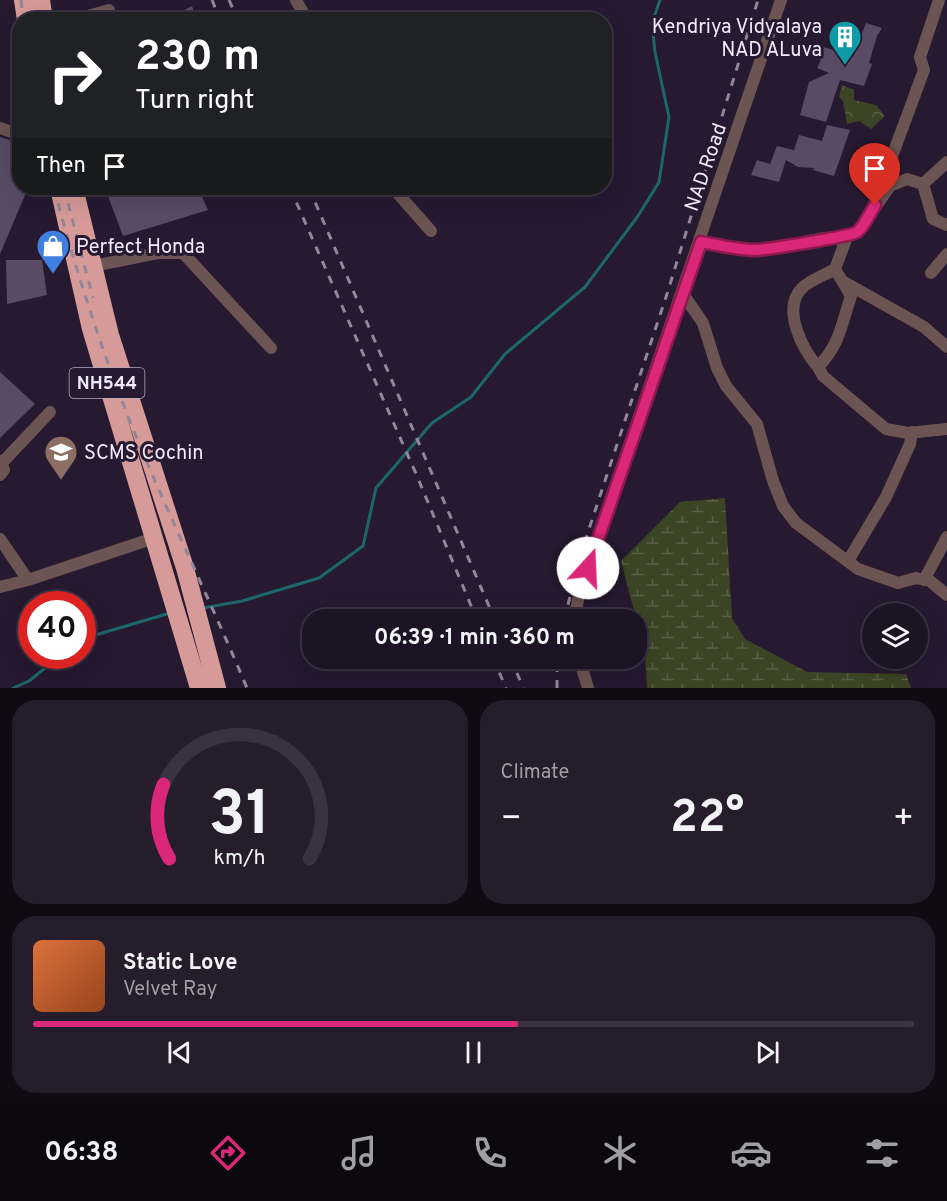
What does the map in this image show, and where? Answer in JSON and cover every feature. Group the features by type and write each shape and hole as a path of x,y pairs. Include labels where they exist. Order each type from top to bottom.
{"highway":[{"name":"NH544","path":"61,195 92,329 199,688"},
{"name":"NH544","path":"76,195 110,335 185,568 215,680 228,688"}],"street":[{"name":"NAD Road","path":"576,609 580,590 782,0"},
{"path":"895,184 890,162 924,70 920,57 939,0"},
{"path":"102,12 109,10"},
{"path":"923,184 947,162"},
{"path":"701,242 750,250 768,250 788,244 847,237 858,232 875,205 895,184 907,179 923,184"},
{"path":"923,184 933,219 947,225"},
{"path":"399,195 431,231"},
{"path":"847,237 835,269 800,289 793,307 803,346 824,376 886,429 912,432 947,429"},
{"path":"93,266 158,253 183,253 271,348"},
{"path":"931,273 947,254"},
{"path":"818,368 830,354 841,334 850,296 835,269"},
{"path":"844,282 924,327 947,347"},
{"path":"683,294 703,323 726,386 757,424 764,455 783,506 796,523 858,569 898,583 916,578 930,581 947,595"},
{"path":"1,466 50,412"},
{"path":"848,561 886,497 910,444 912,432"},
{"path":"924,580 947,537"},
{"path":"0,586 28,580 154,538"},
{"path":"0,539 28,580"},
{"path":"582,669 588,688"}],"green space":[{"name":"Kendriya Vidyalaya NAD ALuva","path":"842,85 854,90 854,100 876,105 885,116 871,129 859,121 847,124 843,101 839,97"},
{"path":"725,498 732,618 745,639 807,672 906,674 911,688 647,688 647,609 634,609 621,561 680,502"}],"building":[{"path":"192,6 194,12 181,12"},
{"path":"866,23 882,28 877,36 869,63 872,64 864,86 840,80 826,122 800,115 809,82 829,73 817,68 821,60 816,58 821,46 853,57"},
{"path":"827,125 850,130 834,176 813,170 814,168 798,167 786,160 779,182 751,175 757,160 770,164 777,146 794,150 799,135 822,141"},
{"path":"0,137 12,141 12,195 25,195 0,254"},
{"path":"108,195 201,195 208,210 123,236"},
{"path":"6,260 42,260 47,295 7,304"},
{"path":"0,372 35,404 0,438"}],"waterway":[{"path":"203,608 242,601 319,578 363,546 376,488 432,423 471,397 505,354 585,287 638,216 659,182 669,117 655,52 652,23 660,0"},
{"path":"96,635 170,613"},
{"path":"13,688 29,681 44,669"}],"railway":[{"path":"21,0 22,12"},
{"path":"212,0 217,12"},
{"path":"229,0 234,12"},
{"path":"567,609 583,547 667,294 758,0"},
{"path":"56,195 85,294 121,399 247,688"},
{"path":"66,195 93,298"},
{"path":"293,195 417,476 472,609"},
{"path":"312,195 490,609"},
{"path":"498,669 506,688"},
{"path":"515,669 523,688"},
{"path":"557,669 557,688"}],"place":[{"name":"Kendriya Vidyalaya NAD ALuva","path":"845,66"},
{"name":"Perfect Honda","path":"53,275"},
{"name":"SCMS Cochin","path":"61,481"}],"route":[{"path":"588,568 701,242 750,250 768,250 823,238 842,239 858,232 875,205"}]}
